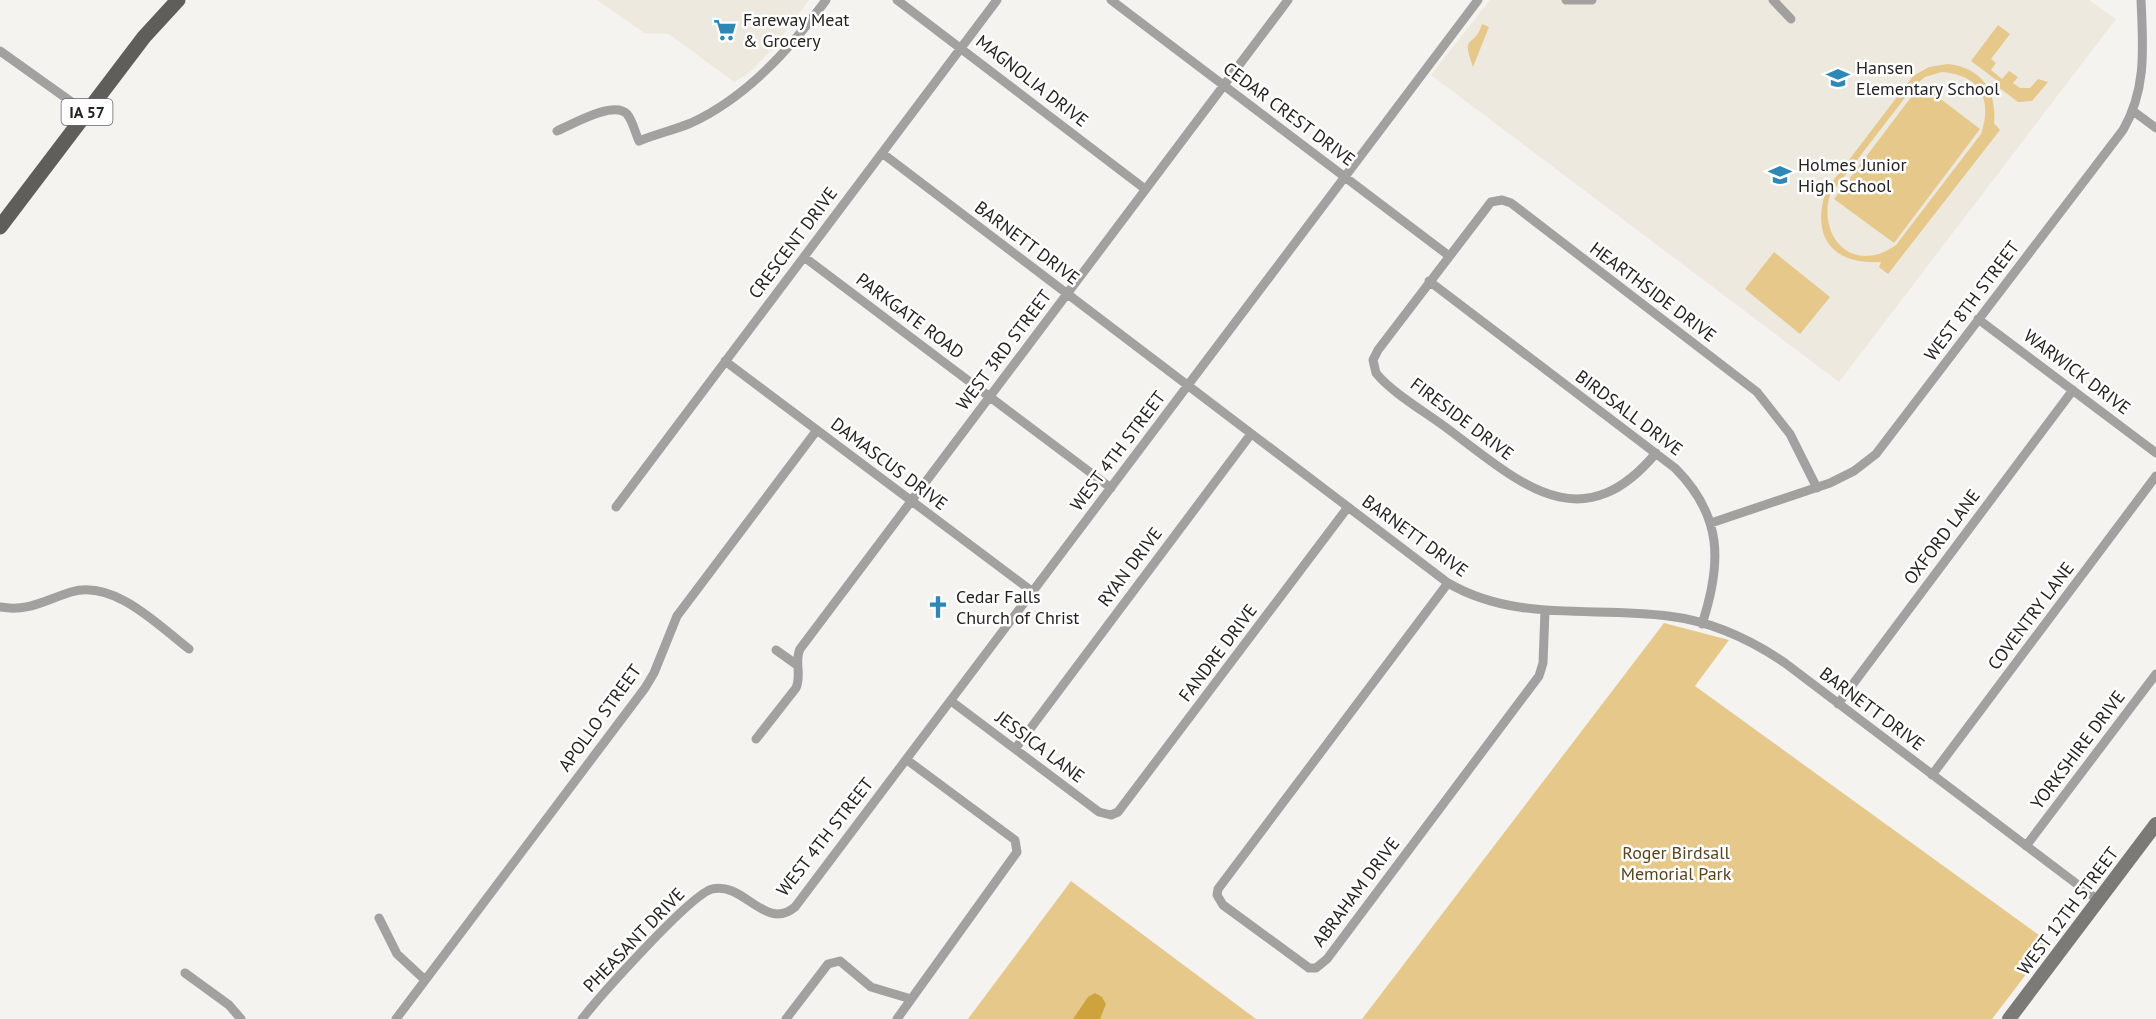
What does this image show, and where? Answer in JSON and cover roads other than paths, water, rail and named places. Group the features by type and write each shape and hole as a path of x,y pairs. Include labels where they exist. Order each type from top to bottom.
{"main road":[{"name":"IA 57","path":"0,227 144,38 178,0"},
{"name":"WEST 12TH STREET","path":"2009,1019 2156,824"}],"street":[{"path":"557,131 611,108 621,110 629,116 639,141 691,123 733,97 762,74 789,46 826,0"},
{"name":"MAGNOLIA DRIVE","path":"897,0 1145,189"},
{"name":"CRESCENT DRIVE","path":"616,507 997,0"},
{"name":"CEDAR CREST DRIVE","path":"1111,0 1448,255"},
{"name":"WEST 3RD STREET","path":"756,739 796,688 799,680 796,657 800,649 1288,0"},
{"name":"WEST 4TH STREET","path":"779,915 795,907 1478,0"},
{"path":"1566,0 1592,0"},
{"path":"1773,0 1791,19"},
{"name":"WEST 8TH STREET","path":"1711,523 1817,488 1854,471 1886,444 1978,319 2123,130 2133,111 2143,66 2141,0"},
{"path":"0,51 87,113"},
{"path":"2133,111 2156,128"},
{"name":"BARNETT DRIVE","path":"882,153 1448,583 1497,604 1545,611 1668,616 1737,635 1769,653 2098,900"},
{"name":"HEARTHSIDE DRIVE","path":"1448,255 1486,206 1497,200 1511,203 1757,392 1790,434 1817,488"},
{"name":"FIRESIDE DRIVE","path":"1448,255 1375,355 1374,366 1380,378 1517,481 1550,496 1586,498 1609,492 1631,479 1656,453"},
{"name":"PARKGATE ROAD","path":"804,257 1110,489"},
{"name":"BIRDSALL DRIVE","path":"1429,281 1656,453 1675,468 1692,487 1711,523 1716,567 1712,595 1702,624"},
{"name":"WARWICK DRIVE","path":"1978,319 2156,453"},
{"name":"DAMASCUS DRIVE","path":"725,361 1033,592"},
{"name":"OXFORD LANE","path":"1838,704 2073,390"},
{"name":"APOLLO STREET","path":"396,1019 645,688 660,661 677,616 817,430"},
{"name":"RYAN DRIVE","path":"1014,749 1251,434"},
{"name":"COVENTRY LANE","path":"1932,775 2156,476"},
{"name":"FANDRE DRIVE","path":"1111,815 1123,807 1348,507"},
{"name":"ABRAHAM DRIVE","path":"1448,583 1218,889 1217,895 1222,905 1309,969 1322,965 1327,959 1539,676 1544,663 1545,611"},
{"path":"0,607 23,609 35,607 74,591 102,592 130,605 189,649"},
{"path":"776,650 797,665"},
{"name":"YORKSHIRE DRIVE","path":"2026,846 2156,674"},
{"name":"JESSICA LANE","path":"951,701 1099,812 1111,815"},
{"path":"897,1019 1017,852 1015,840 907,760"},
{"name":"PHEASANT DRIVE","path":"582,1019 691,903 709,890 721,887 730,889 767,913 779,915"},
{"path":"379,918 397,954 425,980"},
{"path":"786,1019 828,964 840,961 871,987 911,999"},
{"path":"185,973 229,1005 241,1019"}],"place":[{"name":"Fareway Meat & Grocery","path":"725,30"},
{"name":"Hansen Elementary School","path":"1838,78"},
{"name":"Holmes Junior High School","path":"1780,175"},
{"name":"Cedar Falls Church of Christ","path":"938,607"}],"park label":[{"name":"Roger Birdsall Memorial Park","path":"1676,863"}]}
